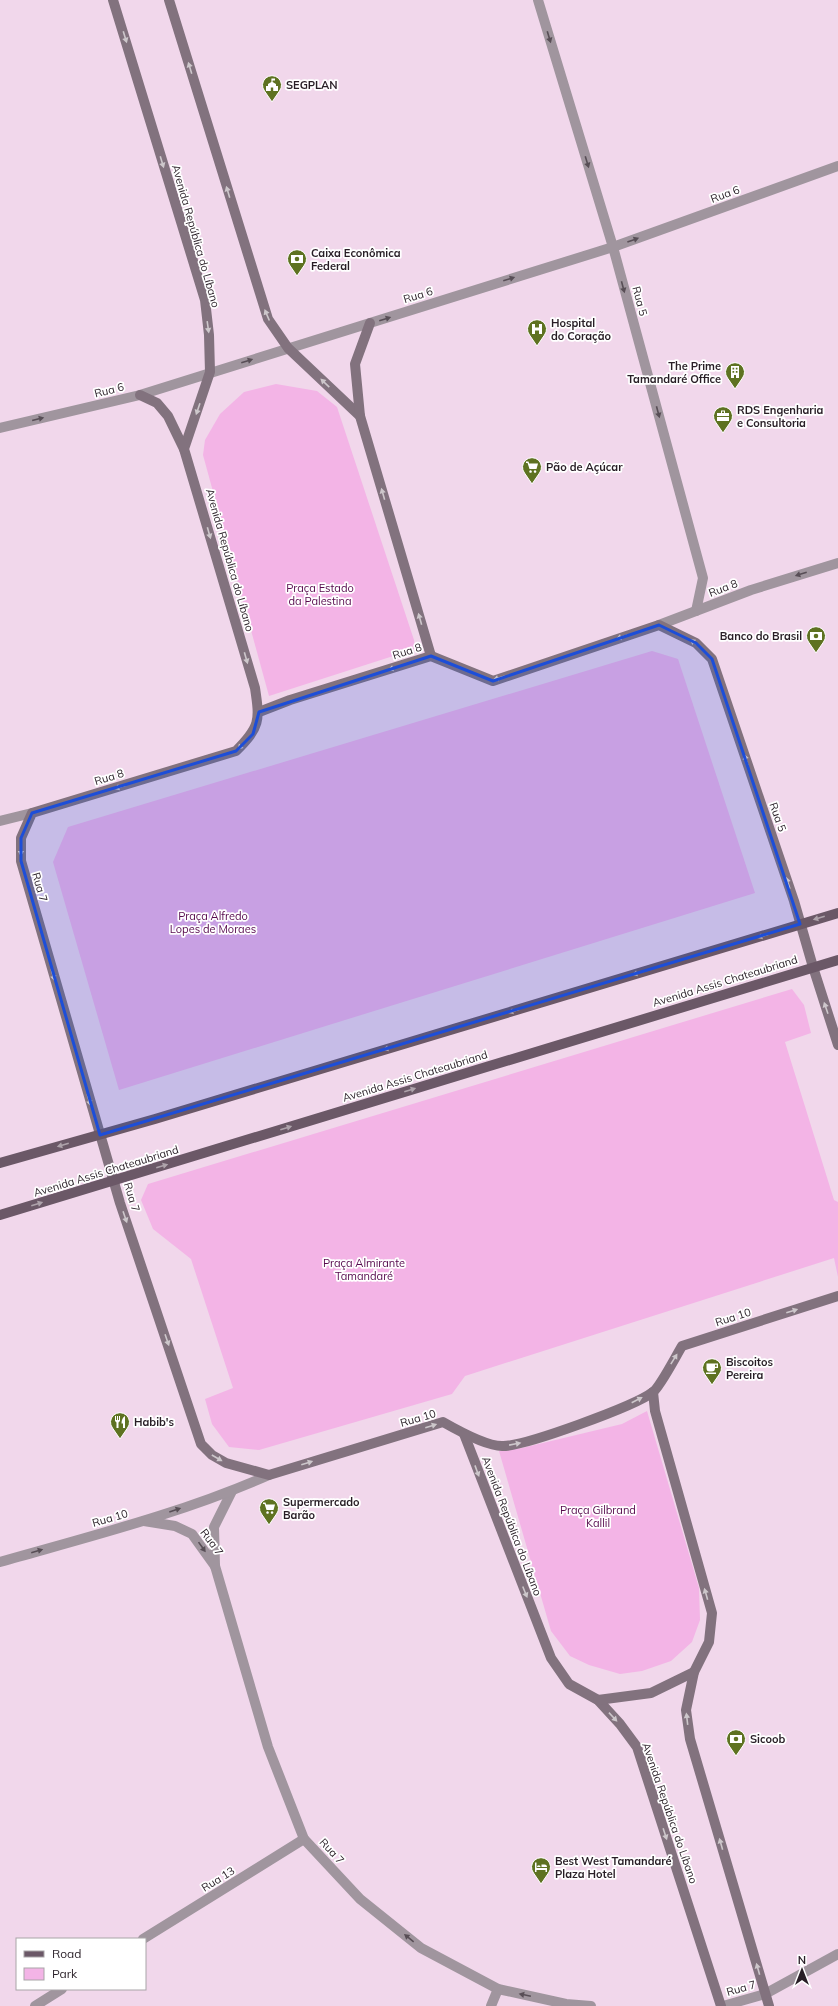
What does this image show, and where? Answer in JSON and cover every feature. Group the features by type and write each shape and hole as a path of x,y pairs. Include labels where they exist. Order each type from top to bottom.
{"main road":[{"name":"Avenida República do Líbano","path":"113,0 205,300 209,335 210,372 184,449 255,688 259,712"},
{"path":"169,0 255,282 268,319 288,348 360,416"},
{"path":"370,323 355,364 360,416 431,656"},
{"path":"140,395 157,404 168,416 184,449"},
{"name":"Rua 8","path":"32,813 236,751 253,734 259,712 290,700 431,656 492,681 659,625"},
{"name":"Rua 5","path":"659,625 696,643 712,659 794,901 838,1045"},
{"name":"Rua 7","path":"32,813 21,838 21,861 100,1135 201,1444 212,1455 226,1463 269,1475"},
{"path":"0,1163 100,1135 838,913"},
{"name":"Avenida Assis Chateaubriand","path":"0,1215 838,960"},
{"name":"Rua 10","path":"269,1475 443,1422 464,1434 501,1446 523,1442 616,1411 654,1392 682,1346 838,1296"},
{"path":"654,1392 655,1411 712,1613 709,1642 694,1672 686,1710 690,1738 769,2006"},
{"name":"Avenida República do Líbano","path":"464,1434 551,1658 569,1684 598,1700 638,1747 722,2006"},
{"path":"598,1700 651,1693 694,1672"}],"street":[{"name":"Rua 5","path":"538,0 612,247 703,578 696,611"},
{"name":"Rua 6","path":"0,428 140,395 612,247 838,166"},
{"name":"Rua 8","path":"659,625 757,588 838,562"},
{"name":"Rua 8","path":"0,821 32,813"},
{"name":"Rua 10","path":"0,1562 144,1521 232,1491 269,1475"},
{"name":"Rua 7","path":"232,1491 214,1527 215,1566 268,1747 304,1839 360,1898 421,1948 498,1989 566,2004 591,2006"},
{"name":"Rua 7","path":"144,1521 175,1526 192,1534 215,1566"},
{"name":"Rua 13","path":"145,1938 304,1839"},
{"path":"765,1994 838,1954"},
{"path":"491,2006 498,1989"},
{"path":"35,2006 60,1990"},
{"name":"Rua 7","path":"722,2006 765,1994"}],"highlighted area":[{"path":"659,625 696,643 712,659 800,924 100,1135 21,861 21,838 32,813 236,751 253,734 259,712 431,656 493,681"}],"green space":[{"name":"Praça Estado da Palestina","path":"276,384 317,391 337,407 414,640 415,649 269,696 203,455 205,440 220,414 244,392"},
{"name":"Praça Alfredo Lopes de Moraes","path":"652,651 678,659 755,893 119,1090 53,862 68,827"},
{"name":"Praça Almirante Tamandaré","path":"792,989 804,1005 811,1033 785,1042 834,1200 838,1202 838,1277 834,1258 465,1376 452,1394 259,1450 229,1447 212,1424 205,1399 233,1388 191,1259 153,1229 141,1200 148,1184"},
{"name":"Praça Gilbrand Kallil","path":"647,1411 699,1588 700,1620 692,1642 671,1661 642,1671 620,1674 589,1665 570,1656 551,1631 499,1451 522,1448 622,1424"}],"place":[{"name":"SEGPLAN","path":"272,102"},
{"name":"Caixa Econômica Federal","path":"297,276"},
{"name":"Hospital do Coração","path":"537,346"},
{"name":"The Prime Tamandaré Office","path":"735,389"},
{"name":"RDS Engenharia e Consultoria","path":"723,433"},
{"name":"Pão de Açúcar","path":"532,484"},
{"name":"Banco do Brasil","path":"816,653"},
{"name":"Biscoitos Pereira","path":"712,1385"},
{"name":"Habib's","path":"120,1439"},
{"name":"Supermercado Barão","path":"269,1525"},
{"name":"Sicoob","path":"736,1756"},
{"name":"Best West Tamandaré Plaza Hotel","path":"541,1884"}]}
